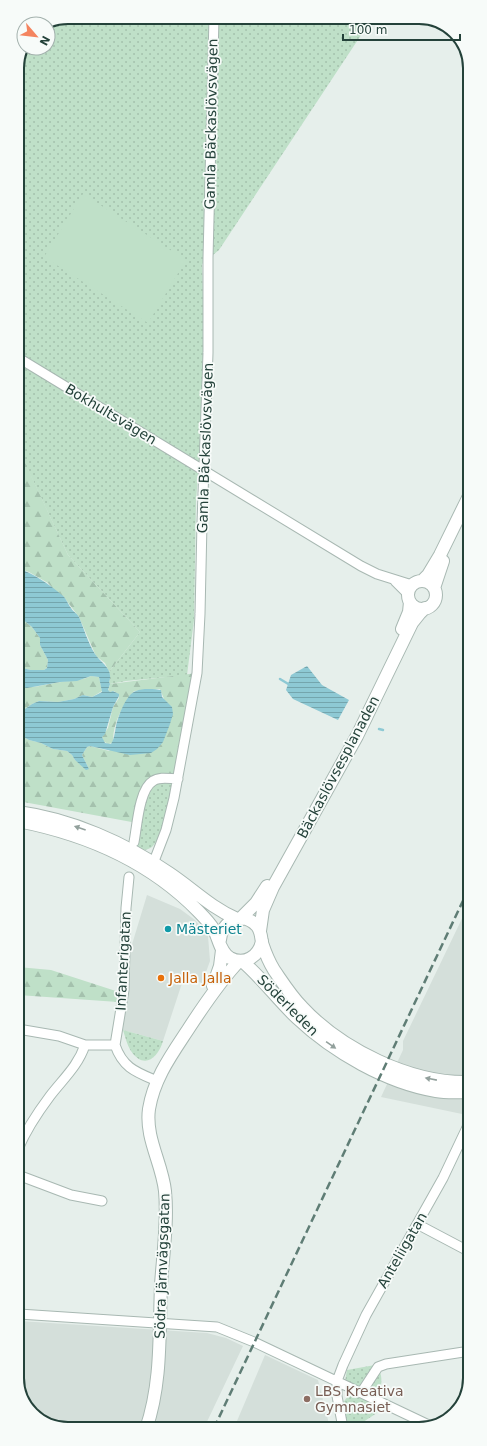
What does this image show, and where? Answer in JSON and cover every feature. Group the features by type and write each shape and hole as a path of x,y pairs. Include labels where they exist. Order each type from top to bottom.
{"street":[{"name":"Gamla Bäckaslövsvägen","path":"151,868 166,830 174,798 197,673 208,353 208,258 214,24"},
{"name":"Bokhultsvägen","path":"24,361 361,566 394,580 413,591"},
{"name":"Bäckaslövsesplanaden","path":"239,919 256,903 270,881 344,749 396,643 409,612 413,591 428,575 440,555 463,508"},
{"name":"Bäckaslövsesplanaden","path":"260,941 263,910 272,888 357,736 417,616 425,608 432,605 435,600 436,593 434,588 447,553 463,520"},
{"path":"425,608 416,607 413,591 429,583 434,588"},
{"path":"134,842 146,786 153,780 160,778 178,779"},
{"name":"Söderleden","path":"24,813 44,816 90,832 122,846 151,868 198,912 213,928 231,959 241,961 259,975 289,1010 306,1025 327,1042 359,1063 414,1086 436,1091 463,1092"},
{"name":"Söderleden","path":"24,822 86,840 151,868 170,873 214,907 239,919 245,919 254,923 270,964 289,992 313,1018 335,1035 368,1055 417,1076 444,1081 463,1082"},
{"name":"Infanterigatan","path":"115,1045 124,990 126,908 129,877"},
{"path":"221,940 226,924 239,919"},
{"name":"Södra Järnvägsgatan","path":"207,1000 218,974 221,940"},
{"name":"Söderleden","path":"241,961 251,958 260,941"},
{"name":"Södra Järnvägsgatan","path":"148,1422 153,1400 156,1378 165,1218 164,1192 161,1172 149,1135 149,1108 157,1081 167,1061 207,1000 241,961"},
{"path":"24,1030 48,1033 85,1045 115,1045 121,1060 130,1068 157,1081"},
{"path":"24,1136 54,1090 75,1067 85,1045"},
{"name":"Anteliigatan","path":"337,1381 366,1315 446,1172 463,1136"},
{"path":"24,1177 71,1195 102,1201"},
{"path":"417,1224 463,1248"},
{"path":"24,1314 160,1322 217,1327 337,1381 422,1422"},
{"path":"361,1393 378,1367 386,1364 463,1352"},
{"path":"337,1381 337,1396 342,1422"}],"shaded area":[{"path":"147,895 180,909 195,920 208,936 210,961 202,983 184,977 163,1041 123,1030 130,951"},
{"path":"463,916 463,1114 381,1097 403,1050 403,1041"},
{"path":"24,1321 207,1333 226,1338 243,1346 207,1422 59,1421 51,1419 35,1407 27,1395 24,1384"},
{"path":"265,1355 318,1380 328,1422 237,1422"}],"green space":[{"path":"68,24 368,24 219,250 202,264 204,324 200,450 196,501 194,620 187,675 110,684 109,672 140,632 68,555 24,461 26,56 56,56 56,26"},
{"path":"83,194 186,260 148,323 44,257"},
{"path":"24,460 68,555 140,632 109,672 105,663 96,656 79,617 63,596 57,593 48,583 24,570"},
{"path":"24,621 32,627 40,638 40,645 48,660 47,668 44,670 24,668"},
{"path":"197,673 178,779 152,782 137,823 24,802 24,737 53,749 67,751 75,760 89,769 82,755 87,747 90,746 109,751 164,699 160,689 134,691 119,714 113,734 113,741 112,743 108,744 103,741 102,737 108,728 113,707 119,698 118,694 114,691 108,691 110,684"},
{"path":"91,676 99,677 102,691 92,697 83,695 74,699 58,702 39,701 24,709 24,687 34,687 88,678"},
{"path":"174,779 165,815 155,843 152,847 144,850 130,844 152,782"},
{"path":"24,968 51,970 122,993 118,1002 24,995"},
{"path":"123,1030 163,1041 161,1047 150,1060 141,1060 131,1051"},
{"path":"375,1365 380,1372 381,1396 386,1407 363,1422 347,1422 342,1404 348,1396 345,1381 347,1370"}],"water":[{"path":"24,570 52,587 66,599 79,617 88,641 95,654 110,673 110,684 108,690 119,694 119,696 113,707 105,734 102,737 105,743 111,744 121,712 132,693 142,689 161,690 162,697 172,707 173,714 163,742 157,749 151,753 130,755 90,746 87,747 82,755 89,769 86,770 67,751 53,749 24,737 24,709 32,704 39,701 58,702 74,699 83,695 92,697 102,692 99,677 91,676 77,681 24,688 24,668 44,670 47,668 48,660 40,645 40,638 32,627 24,621"},
{"path":"307,666 322,685 349,700 338,720 293,699 286,690 291,675"}],"waterway":[{"path":"280,679 290,685"},
{"path":"379,729 383,730"}],"railway":[{"path":"217,1422 463,901"}],"place":[{"name":"Mästeriet","path":"168,929"},
{"name":"Jalla Jalla","path":"161,978"},
{"name":"LBS Kreativa Gymnasiet","path":"307,1399"}]}
